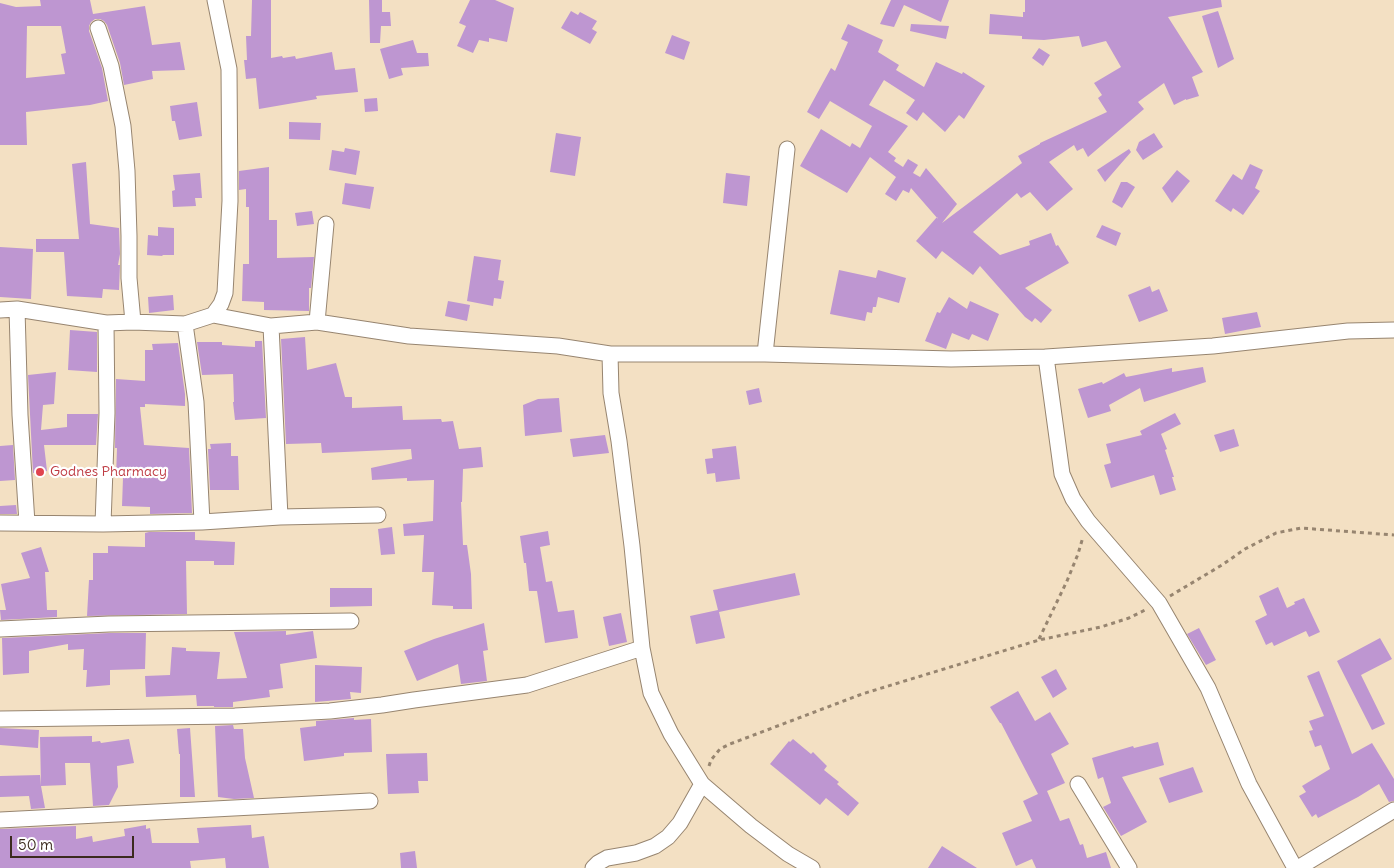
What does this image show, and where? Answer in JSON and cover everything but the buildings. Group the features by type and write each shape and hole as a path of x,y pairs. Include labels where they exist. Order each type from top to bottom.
{"street":[{"path":"213,316 221,304 225,293 230,201 229,69 215,0"},
{"path":"98,28 111,66 123,126 127,180 129,278 133,322"},
{"path":"765,354 787,149"},
{"path":"317,322 326,224"},
{"path":"0,310 17,309 106,323 185,324 213,316 271,326 317,322 409,336 558,346 610,354 765,354 950,359 1046,357 1213,346 1348,331 1394,330"},
{"path":"17,309 20,415 27,523"},
{"path":"103,524 107,413 106,323"},
{"path":"185,324 196,402 202,522"},
{"path":"271,326 280,518"},
{"path":"610,354 611,394 631,536 642,648 650,693 670,734 702,784 751,826 788,854 812,868"},
{"path":"1046,357 1062,474 1072,499 1088,521 1159,602 1208,688 1249,784 1295,868"},
{"path":"0,524 202,522 378,515"},
{"path":"0,629 109,624 351,621"},
{"path":"0,719 234,716 330,711 527,685 642,648"},
{"path":"593,868 598,862 608,858 636,853 655,846 668,837 680,823 702,784"},
{"path":"1078,784 1129,868"},
{"path":"0,820 370,801"},
{"path":"1298,868 1394,810"}],"path":[{"path":"1039,640 1067,581 1088,521"},
{"path":"702,784 711,760 720,749 730,744 862,694 1039,640 1101,627 1129,618 1222,565 1246,548 1276,533 1301,528 1394,535"}],"place":[{"name":"Godnes Pharmacy","path":"40,472"}]}
